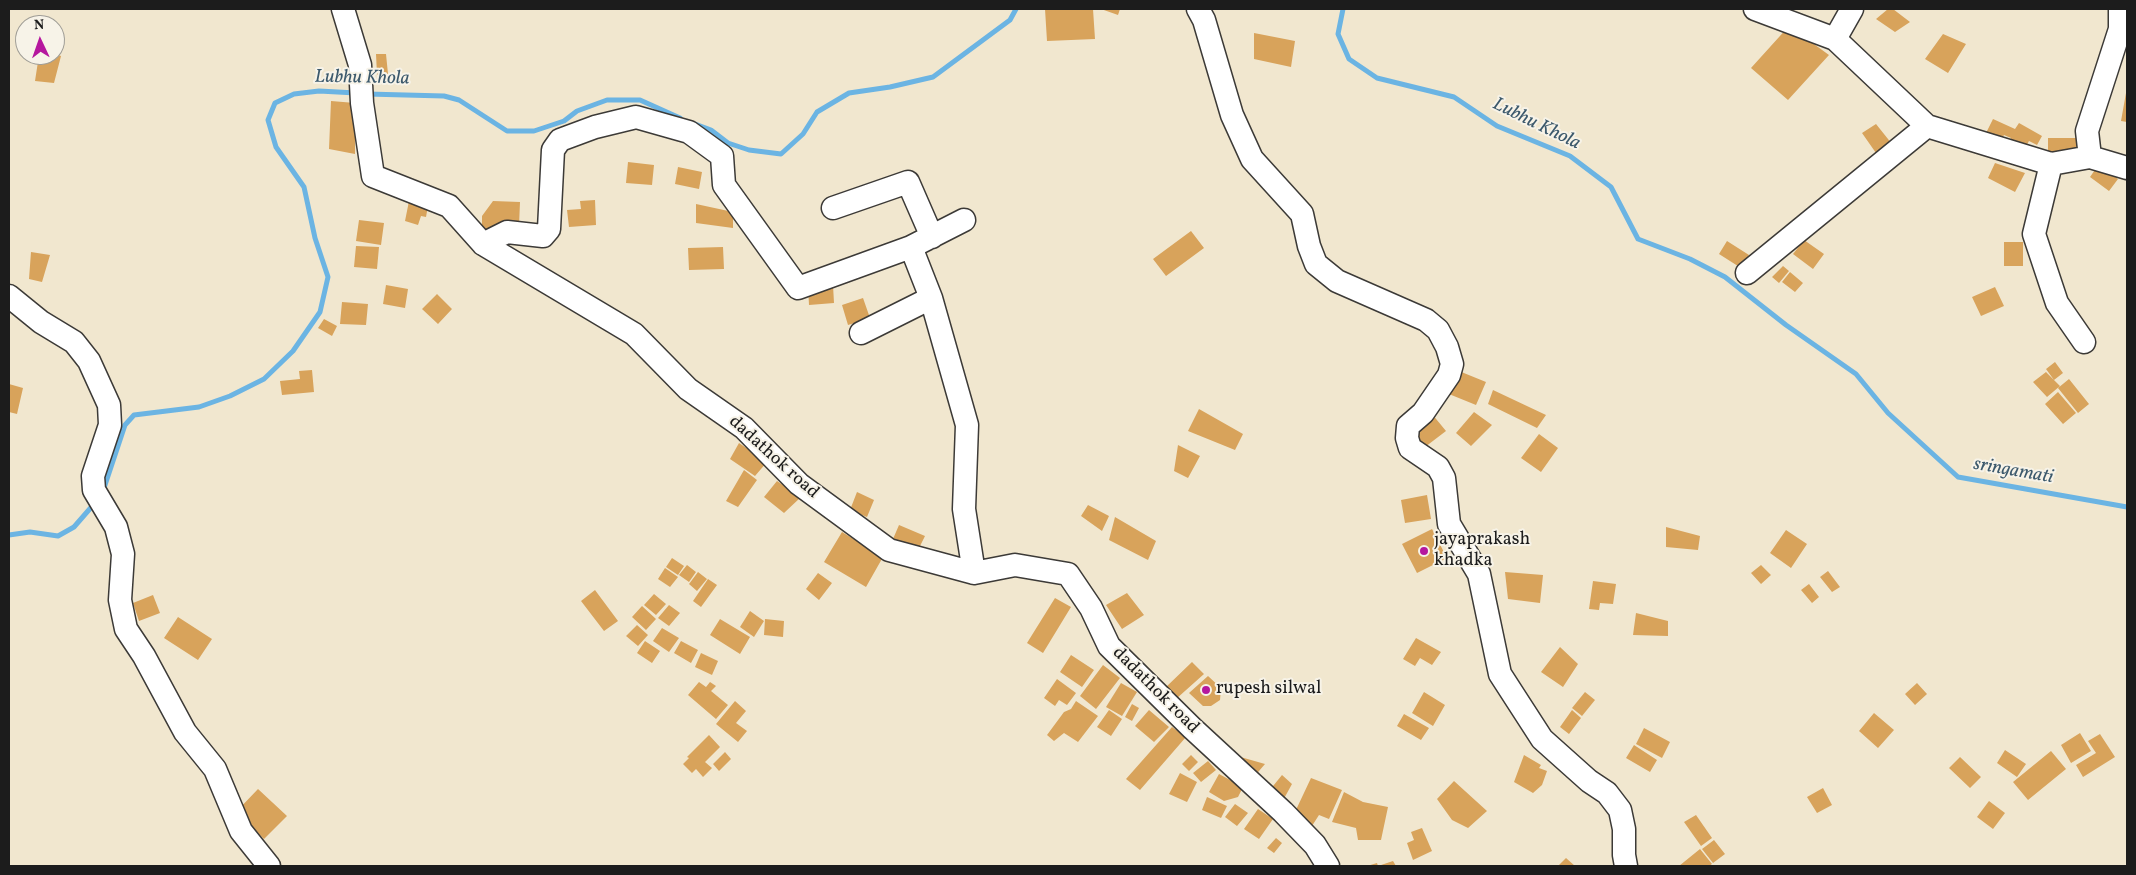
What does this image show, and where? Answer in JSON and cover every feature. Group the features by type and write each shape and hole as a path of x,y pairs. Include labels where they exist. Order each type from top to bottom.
{"street":[{"name":"dadathok road","path":"343,9 360,65 373,176 449,206 483,244 634,334 688,389 744,428 799,484 889,550 974,573 1014,565 1068,574 1091,608 1109,646 1192,728 1283,812 1315,845 1328,866"},
{"path":"1198,9 1204,20 1232,115 1252,159 1302,214 1309,246 1316,264 1337,281 1426,320 1438,330 1447,347 1452,364 1449,375 1423,413 1408,426 1407,438 1410,448 1438,467 1444,478 1449,524 1479,574 1500,674 1542,739 1588,781 1607,792 1620,810 1624,829 1626,866"},
{"path":"1755,9 1835,39 1927,126 2051,164 2090,157 2127,168"},
{"path":"1835,39 1852,9"},
{"path":"2090,157 2087,131 2120,29 2120,9"},
{"path":"483,244 507,232 543,236 548,229 553,150 560,140 594,127 636,117 689,132 722,156 724,185 798,288 911,247 964,220"},
{"path":"1747,273 1927,126"},
{"path":"2051,164 2034,234 2058,303 2084,342"},
{"path":"833,208 908,182 932,237"},
{"path":"911,247 931,298 967,425 964,509 974,573"},
{"path":"9,296 41,322 74,342 88,361 109,405 110,425 92,476 99,499 116,527 123,554 120,600 126,629 144,656 185,732 215,769 241,831 269,866"},
{"path":"861,333 931,298"}],"building":[{"path":"1045,9 1093,9 1095,39 1047,41"},
{"path":"1101,9 1120,9 1118,15"},
{"path":"1888,9 1893,9 1910,22 1895,32 1876,19"},
{"path":"1789,26 1829,55 1788,100 1751,68"},
{"path":"1254,33 1295,41 1291,67 1254,59"},
{"path":"1943,34 1966,44 1948,73 1925,59"},
{"path":"376,54 386,54 388,74 377,75"},
{"path":"37,65 59,65 54,83 35,81"},
{"path":"2127,93 2127,122 2121,121"},
{"path":"331,101 355,103 355,154 329,149"},
{"path":"1993,119 2015,129 2019,123 2042,136 2037,145 2029,141 2024,150 2010,142 2011,138 2004,135 2000,141 1986,133"},
{"path":"1876,124 1892,144 1876,153 1862,133"},
{"path":"2048,138 2080,138 2080,154 2048,154"},
{"path":"628,162 654,165 652,185 626,183"},
{"path":"1995,163 2025,173 2015,192 1988,178"},
{"path":"2099,164 2118,179 2109,191 2090,177"},
{"path":"678,167 702,172 699,189 675,184"},
{"path":"595,200 596,225 569,227 567,210 581,209 580,201"},
{"path":"409,201 428,206 426,217 421,216 418,225 405,221"},
{"path":"493,201 520,202 519,226 494,231 482,228 482,216"},
{"path":"696,204 733,212 733,228 696,223"},
{"path":"359,220 384,223 381,245 356,241"},
{"path":"1191,231 1204,248 1166,276 1153,259"},
{"path":"1804,240 1824,254 1813,269 1793,254"},
{"path":"1727,241 1749,255 1741,268 1719,254"},
{"path":"2004,242 2023,242 2023,266 2004,266"},
{"path":"356,246 379,247 377,269 354,267"},
{"path":"723,247 724,269 689,270 688,248"},
{"path":"31,252 50,255 42,282 29,279"},
{"path":"1783,266 1789,271 1779,283 1772,277"},
{"path":"1790,272 1803,283 1795,292 1782,282"},
{"path":"386,285 408,289 405,308 383,304"},
{"path":"833,285 834,303 809,305 808,286"},
{"path":"1995,287 2004,306 1981,316 1972,297"},
{"path":"437,294 452,309 438,324 422,309"},
{"path":"863,298 870,318 848,325 842,305"},
{"path":"342,302 368,304 366,325 340,324"},
{"path":"324,319 337,326 332,336 318,328"},
{"path":"2055,362 2063,373 2054,380 2046,369"},
{"path":"1454,369 1486,382 1476,405 1444,392"},
{"path":"312,370 314,392 282,395 280,381 300,379 299,371"},
{"path":"2046,372 2060,386 2047,397 2033,382"},
{"path":"2069,379 2089,404 2078,413 2058,388"},
{"path":"9,384 23,388 17,414 9,412"},
{"path":"1493,390 1546,415 1537,428 1488,404"},
{"path":"2058,392 2076,413 2063,424 2045,404"},
{"path":"1199,409 1243,434 1235,450 1188,431"},
{"path":"1474,412 1492,425 1471,446 1456,433"},
{"path":"1432,414 1446,431 1425,447 1415,434 1423,428 1420,423"},
{"path":"1539,434 1558,448 1541,472 1521,458"},
{"path":"739,443 767,462 755,476 730,459"},
{"path":"1178,445 1200,456 1188,478 1174,471"},
{"path":"744,470 757,480 738,507 726,501"},
{"path":"777,481 801,497 784,513 764,497"},
{"path":"857,492 874,500 867,517 850,510"},
{"path":"1427,495 1431,519 1405,523 1401,500"},
{"path":"1088,505 1109,516 1102,531 1081,516"},
{"path":"1115,517 1156,541 1148,560 1109,540"},
{"path":"899,525 925,536 918,550 893,539"},
{"path":"1666,527 1700,536 1698,550 1666,547"},
{"name":"jayaprakash khadka","path":"1432,529 1447,558 1417,573 1402,544"},
{"path":"1786,530 1807,544 1791,568 1770,553"},
{"path":"842,532 883,557 866,587 824,562"},
{"path":"672,558 684,566 678,575 666,567"},
{"path":"687,565 696,572 689,582 679,575"},
{"path":"1761,565 1771,575 1761,584 1751,573"},
{"path":"665,568 678,577 670,587 658,579"},
{"path":"1828,571 1840,587 1832,592 1820,577"},
{"path":"698,572 707,579 697,591 689,584"},
{"path":"1505,572 1543,575 1540,603 1508,599"},
{"path":"818,573 832,583 819,600 806,589"},
{"path":"708,579 717,585 701,607 693,601"},
{"path":"1593,581 1616,584 1613,604 1600,603 1599,610 1589,609"},
{"path":"1809,584 1819,597 1812,603 1801,590"},
{"path":"595,590 618,621 604,631 581,601"},
{"path":"1127,593 1144,615 1122,629 1106,605"},
{"path":"654,594 666,604 656,615 644,605"},
{"path":"153,595 160,613 139,621 133,603"},
{"path":"1055,598 1071,607 1043,653 1027,643"},
{"path":"669,605 680,613 669,626 658,618"},
{"path":"642,606 656,619 646,630 632,617"},
{"path":"750,611 764,621 754,637 740,627"},
{"path":"1636,613 1668,621 1668,636 1633,635"},
{"path":"178,617 212,639 198,660 164,638"},
{"path":"720,619 750,637 740,654 710,635"},
{"path":"765,619 784,621 783,637 764,635"},
{"path":"637,625 648,635 638,646 626,636"},
{"path":"662,628 679,638 669,652 653,641"},
{"path":"1416,638 1441,652 1432,665 1420,658 1415,666 1403,659"},
{"path":"645,641 660,651 652,663 637,653"},
{"path":"681,641 698,650 691,663 674,653"},
{"path":"1560,647 1578,664 1563,687 1541,672"},
{"path":"701,653 718,661 712,675 695,667"},
{"path":"1071,655 1094,670 1082,687 1060,672"},
{"path":"1192,662 1204,674 1176,699 1165,688"},
{"path":"1103,665 1120,678 1096,709 1080,696"},
{"name":"rupesh silwal","path":"1208,676 1221,688 1220,700 1211,706 1203,706 1189,693"},
{"path":"1057,679 1076,693 1067,705 1059,700 1055,706 1044,698"},
{"path":"699,682 706,687 710,682 716,686 711,691 728,705 716,719 688,695"},
{"path":"1121,683 1137,692 1122,716 1106,707"},
{"path":"1917,683 1927,694 1915,705 1905,694"},
{"path":"1424,692 1445,705 1433,726 1412,713"},
{"path":"1585,692 1595,700 1582,716 1572,708"},
{"path":"735,701 746,711 736,723 747,731 738,742 716,724"},
{"path":"1076,701 1098,716 1078,742 1064,733 1054,741 1047,735 1064,712 1071,709"},
{"path":"1132,704 1139,708 1132,721 1125,717"},
{"path":"1109,710 1122,719 1111,736 1097,727"},
{"path":"1149,710 1169,727 1154,742 1135,726"},
{"path":"1572,710 1581,718 1569,734 1560,727"},
{"path":"1874,713 1894,730 1878,748 1859,731"},
{"path":"1404,714 1429,728 1421,740 1397,726"},
{"path":"1172,727 1186,737 1140,790 1126,779"},
{"path":"1644,728 1670,742 1662,758 1636,744"},
{"path":"2080,733 2091,751 2071,763 2061,745"},
{"path":"2100,734 2115,757 2083,777 2076,765 2096,753 2088,741"},
{"path":"709,735 720,747 705,762 712,768 703,777 696,769 692,773 683,764 689,758 687,757"},
{"path":"1634,745 1657,760 1650,772 1626,758"},
{"path":"2005,750 2026,764 2017,777 1997,763"},
{"path":"2051,751 2066,769 2028,800 2013,782"},
{"path":"725,752 731,759 719,771 713,764"},
{"path":"1191,755 1198,762 1189,771 1182,764"},
{"path":"1524,755 1541,765 1539,768 1547,771 1542,785 1533,793 1514,782"},
{"path":"1237,756 1265,764 1253,778"},
{"path":"1960,757 1981,777 1970,788 1949,768"},
{"path":"1208,761 1216,770 1201,782 1193,773"},
{"path":"1180,773 1197,782 1187,802 1169,794"},
{"path":"1219,774 1243,787 1238,797 1224,801 1209,792"},
{"path":"1282,775 1292,784 1281,804 1269,791"},
{"path":"1311,778 1342,790 1329,819 1319,815 1310,829 1295,812"},
{"path":"1454,781 1487,811 1468,828 1452,820 1437,799"},
{"path":"1823,788 1832,805 1817,813 1807,797"},
{"path":"258,789 287,816 264,839 236,812"},
{"path":"1344,792 1363,802 1388,807 1381,840 1358,840 1356,828 1332,822"},
{"path":"1207,797 1227,806 1221,818 1202,810"},
{"path":"1989,801 2005,813 1993,829 1977,817"},
{"path":"1235,804 1248,813 1237,826 1225,817"},
{"path":"1258,809 1273,819 1259,839 1244,829"},
{"path":"1696,815 1712,838 1701,846 1684,822"},
{"path":"1422,828 1432,851 1413,860 1407,843 1414,840 1411,832"},
{"path":"1276,838 1282,843 1274,853 1267,848"},
{"path":"1714,840 1725,854 1713,863 1702,849"},
{"path":"1700,849 1712,864 1709,866 1679,866"},
{"path":"1566,858 1575,866 1558,866"},
{"path":"1393,861 1396,866 1378,866"},
{"path":"1377,863 1378,866 1367,866"}],"waterway":[{"name":"Lubhu Khola","path":"695,124 711,130 728,143 749,150 781,154 803,134 817,112 849,93 890,87 933,77 1010,20 1016,9"},
{"name":"Lubhu Khola","path":"1343,9 1338,34 1349,59 1377,78 1454,97 1497,126 1570,156 1611,187 1638,239 1690,259 1725,277 1786,325 1856,374 1888,413 1958,477 2127,507"},
{"name":"Lubhu Khola","path":"103,491 125,425 134,415 199,407 230,396 264,379 293,351 320,312 328,277 315,238 304,187 276,147 268,120 275,103 294,94 319,91 356,93"},
{"name":"Lubhu Khola","path":"367,94 444,96 459,100 507,131 534,131 564,121 577,111 607,100 640,100 680,118"},
{"name":"Lubhu Khola","path":"9,535 30,532 58,536 74,527 94,504"}],"place":[{"name":"jayaprakash khadka","path":"1424,551"},
{"name":"rupesh silwal","path":"1206,690"}],"water label":[{"name":"sringamati","path":"2013,472"}]}
